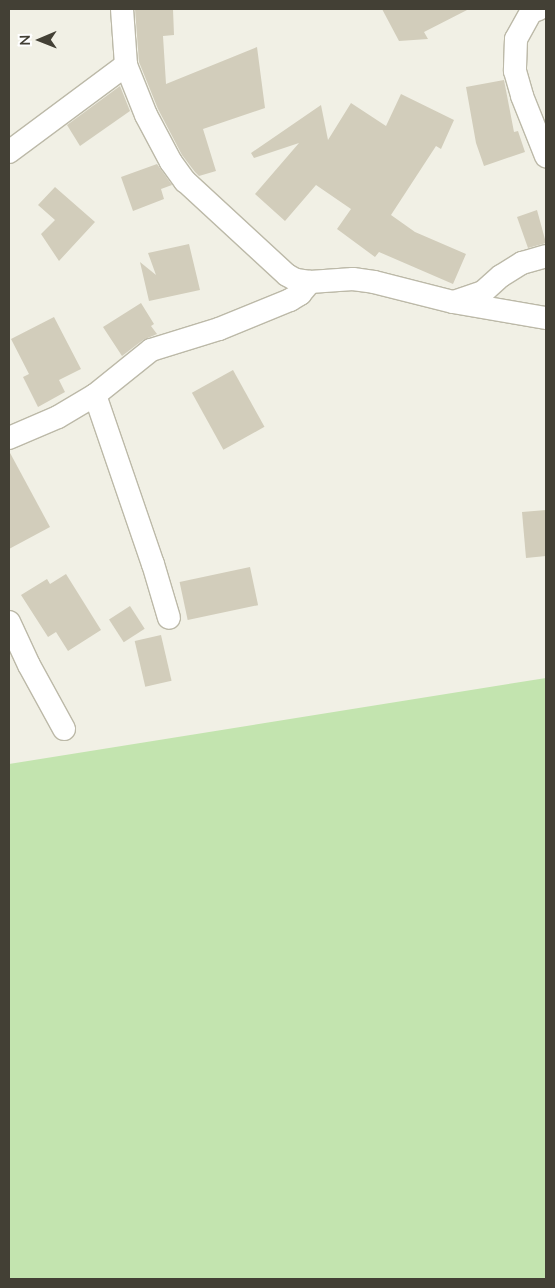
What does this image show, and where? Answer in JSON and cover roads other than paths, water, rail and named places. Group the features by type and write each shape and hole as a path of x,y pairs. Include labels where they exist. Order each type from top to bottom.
{"street":[{"path":"122,9 126,65 161,145 185,181 287,275 296,280 310,282 353,279 453,302 546,318"},
{"path":"539,9 531,12 516,39 515,72 522,96 546,156"},
{"path":"9,152 126,65"},
{"path":"453,302 483,292 501,276 522,263 546,256"},
{"path":"9,438 58,417 94,395 151,350 219,329 290,300 300,294 310,282"},
{"path":"94,395 153,564 169,618"},
{"path":"9,622 28,665 64,729"}]}
